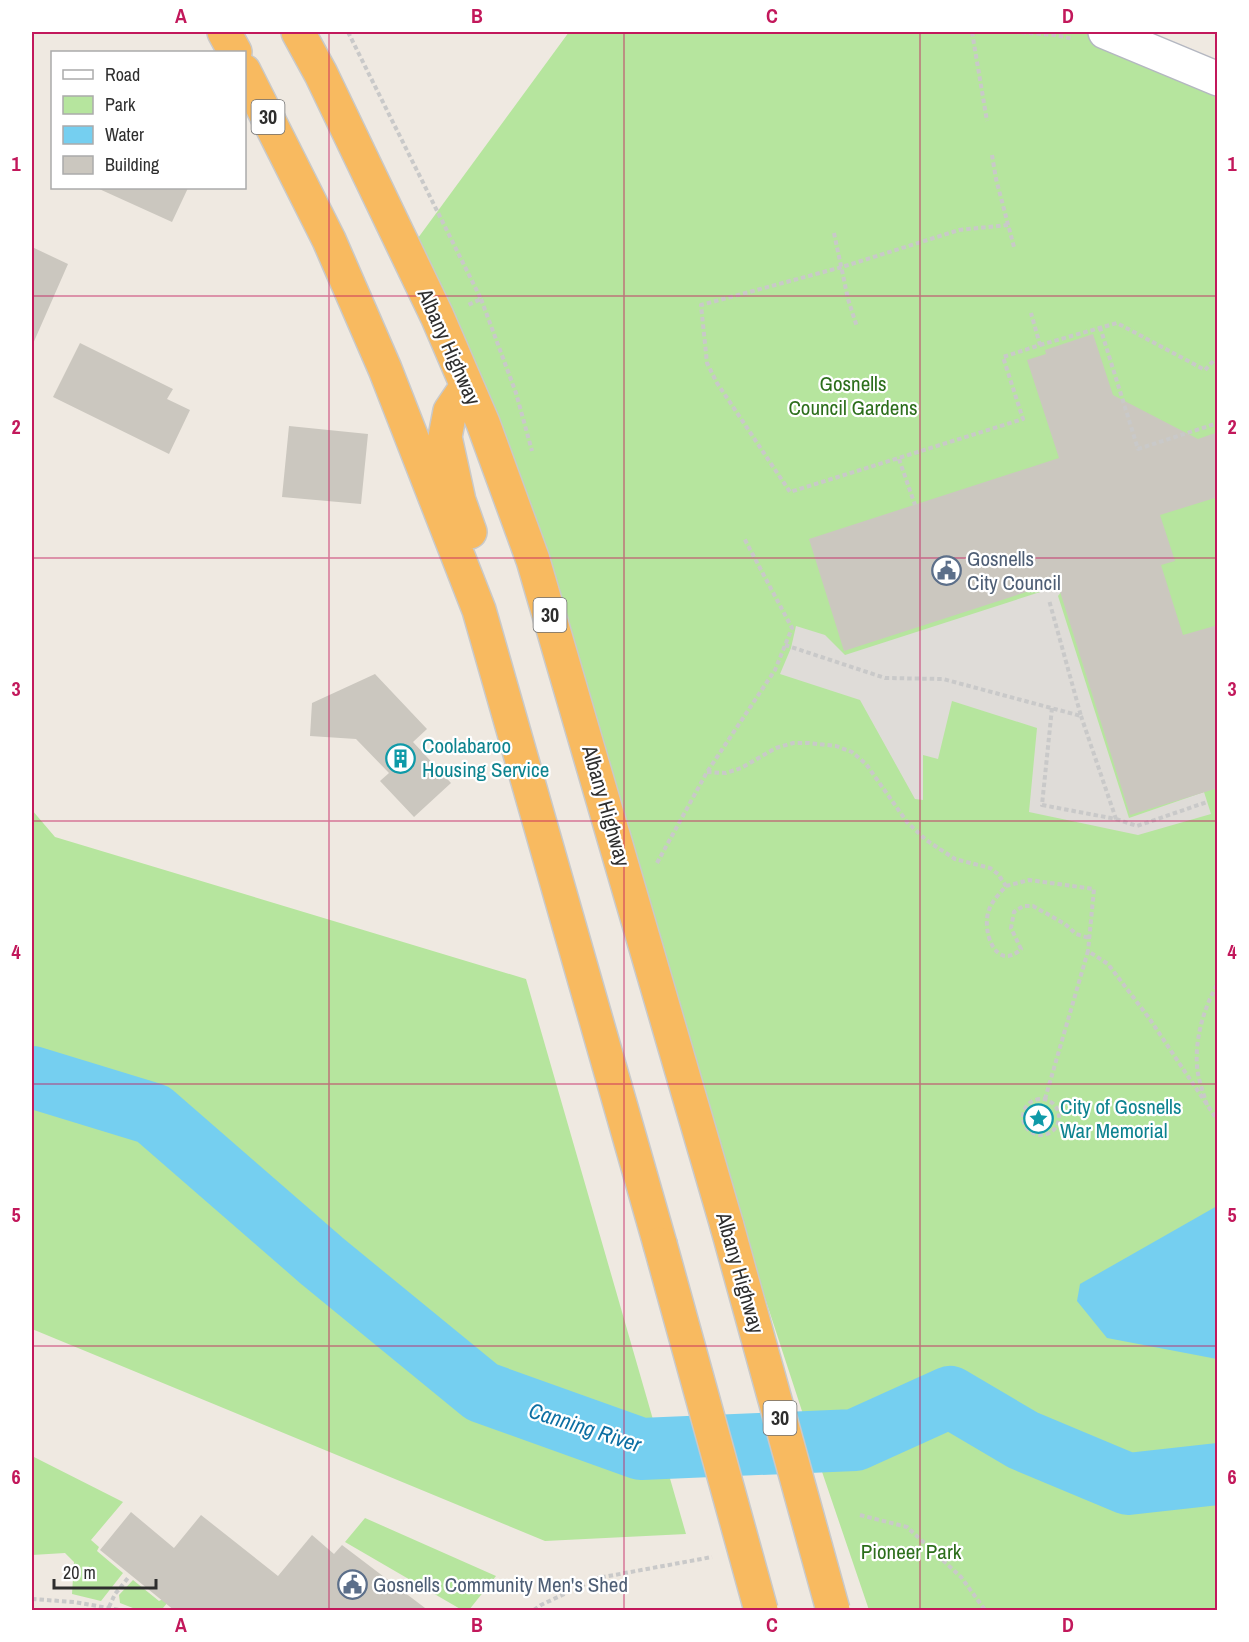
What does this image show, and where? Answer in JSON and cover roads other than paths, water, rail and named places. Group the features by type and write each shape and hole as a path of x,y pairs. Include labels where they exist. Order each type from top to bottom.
{"highway":[{"path":"224,32 234,51"},
{"name":"Albany Highway","path":"298,32 321,74 437,316 483,423 533,560 727,1226 833,1610"},
{"name":"30","path":"246,75 330,240 385,369 479,610 660,1245 761,1611"},
{"path":"466,386 450,411 445,437 459,501 511,656 516,743"}],"main road":[{"path":"1105,32 1218,79"}],"water":[{"path":"1217,1206 1217,1359 1107,1338 1077,1301 1080,1284"}],"waterway":[{"name":"Canning River","path":"32,1077 153,1114 322,1261 482,1392 641,1449 855,1440 950,1397 1023,1440 1128,1484 1218,1474"}],"place":[{"name":"Gosnells City Council","path":"946,571"},
{"name":"Coolabaroo Housing Service","path":"401,758"},
{"name":"City of Gosnells War Memorial","path":"1039,1119"},
{"name":"Gosnells Community Men's Shed","path":"352,1585"}],"park label":[{"name":"Gosnells Council Gardens","path":"853,396"},
{"name":"Pioneer Park","path":"911,1552"}]}
